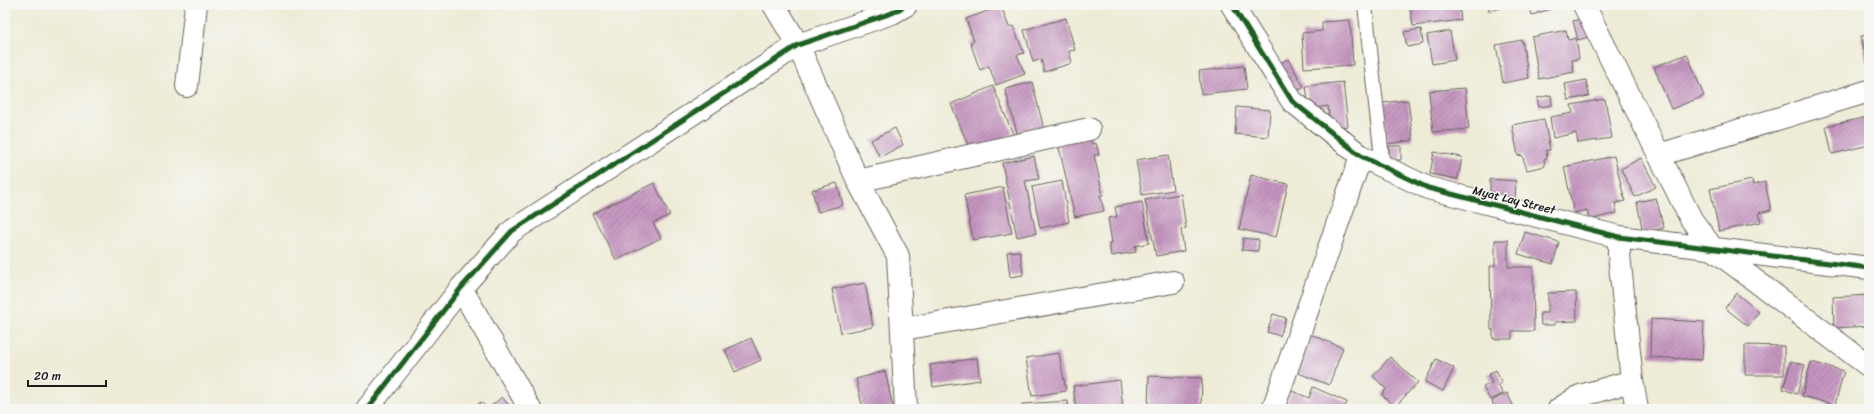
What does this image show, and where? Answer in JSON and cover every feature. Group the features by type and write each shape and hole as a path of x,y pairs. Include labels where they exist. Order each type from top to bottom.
{"street":[{"path":"187,86 196,5"},
{"path":"774,5 798,45 858,181 898,256 906,409"},
{"path":"367,409 461,288 512,231 798,45 892,13 906,5"},
{"name":"Myat Lay Street","path":"1232,5 1292,101 1361,156 1428,188 1619,237 1869,268"},
{"path":"1584,5 1691,219 1714,249 1869,366"},
{"path":"1659,155 1869,91"},
{"path":"858,181 1089,129"},
{"path":"1273,409 1361,156"},
{"path":"1619,237 1619,255 1632,381 1637,409"},
{"path":"903,329 1173,282"},
{"path":"461,288 530,409"},
{"path":"1559,409 1580,396 1632,381"}],"lane":[{"path":"1365,5 1383,167"}],"building":[{"path":"1410,5 1459,5 1461,20 1413,26"},
{"path":"1488,5 1500,5 1501,8 1489,11"},
{"path":"1529,5 1563,5 1532,15"},
{"path":"1001,6 1009,27 1013,26 1024,53 1017,55 1025,74 996,85 989,66 980,70 970,42 974,41 966,19"},
{"path":"1066,18 1075,50 1069,51 1072,63 1044,72 1041,59 1033,62 1024,30"},
{"path":"1583,18 1589,37 1578,40 1573,21"},
{"path":"1350,20 1353,65 1304,68 1302,33 1322,31 1322,22"},
{"path":"1421,29 1423,44 1407,47 1404,32"},
{"path":"1566,30 1568,40 1576,38 1579,59 1572,60 1574,72 1539,79 1532,37"},
{"path":"1450,31 1455,60 1432,64 1427,35"},
{"path":"1869,35 1869,67 1868,67 1861,36"},
{"path":"1522,40 1529,78 1503,83 1496,45"},
{"path":"1687,54 1704,96 1671,109 1654,67"},
{"path":"1288,59 1304,87 1295,92 1279,64"},
{"path":"1244,66 1247,89 1201,94 1199,71"},
{"path":"1586,80 1589,96 1568,100 1565,84"},
{"path":"1032,82 1044,129 1018,136 1005,89"},
{"path":"1343,82 1348,126 1330,128 1328,106 1309,109 1306,86"},
{"path":"993,86 1013,134 971,152 951,104"},
{"path":"1465,88 1469,129 1433,132 1429,91"},
{"path":"1551,95 1552,105 1539,107 1537,98"},
{"path":"1605,99 1612,138 1578,143 1576,133 1553,138 1550,117 1573,113 1571,105"},
{"path":"1408,100 1413,140 1387,144 1382,103"},
{"path":"1237,107 1270,110 1268,137 1235,134"},
{"path":"1868,117 1869,145 1832,154 1826,126"},
{"path":"1544,119 1550,150 1546,150 1547,158 1544,159 1545,166 1527,170 1522,155 1518,156 1512,125"},
{"path":"895,128 903,145 880,157 871,140"},
{"path":"1090,136 1092,144 1096,143 1099,155 1094,155 1103,195 1100,195 1104,211 1075,217 1058,143"},
{"path":"1389,146 1401,146 1401,160 1389,160"},
{"path":"1434,152 1462,157 1458,179 1430,174"},
{"path":"1168,155 1173,190 1142,195 1136,160"},
{"path":"1034,156 1039,179 1025,181 1036,233 1017,237 1002,163"},
{"path":"1614,156 1625,201 1615,203 1617,213 1589,220 1587,210 1574,213 1564,167"},
{"path":"1641,158 1656,187 1635,197 1621,169"},
{"path":"1251,175 1288,184 1276,237 1239,229"},
{"path":"1490,179 1516,181 1515,202 1490,201"},
{"path":"1752,180 1753,185 1765,182 1771,210 1759,213 1761,222 1719,231 1710,189"},
{"path":"1062,181 1069,222 1040,228 1032,187"},
{"path":"654,183 670,215 653,223 661,238 616,260 592,214"},
{"path":"837,183 843,205 818,212 812,190"},
{"path":"1003,187 1012,233 973,240 964,195"},
{"path":"1181,194 1186,228 1181,229 1184,251 1156,256 1145,200"},
{"path":"1656,198 1664,228 1643,233 1637,202"},
{"path":"1142,202 1149,243 1135,246 1136,252 1111,256 1109,243 1112,243 1108,218 1117,217 1115,207"},
{"path":"1525,232 1559,242 1553,264 1518,254"},
{"path":"1243,238 1259,240 1258,251 1242,250"},
{"path":"1495,240 1508,240 1508,267 1533,267 1534,331 1512,331 1512,339 1493,339 1493,330 1491,330 1490,266 1495,266"},
{"path":"1020,251 1023,275 1010,277 1007,252"},
{"path":"865,283 873,327 841,333 832,289"},
{"path":"1576,292 1577,321 1555,322 1555,325 1541,325 1540,313 1548,313 1548,293"},
{"path":"1736,293 1759,312 1748,326 1725,308"},
{"path":"1869,295 1869,326 1834,328 1833,297"},
{"path":"1273,314 1286,318 1280,336 1267,332"},
{"path":"1651,319 1704,322 1702,360 1650,357"},
{"path":"1310,334 1343,348 1329,385 1296,372"},
{"path":"751,338 761,360 735,372 725,350"},
{"path":"1745,345 1784,346 1784,375 1745,375"},
{"path":"1059,353 1066,391 1032,396 1026,358"},
{"path":"1390,357 1418,382 1395,407 1382,395 1386,389 1373,376"},
{"path":"977,358 980,380 933,387 930,365"},
{"path":"1436,359 1454,368 1443,391 1425,382"},
{"path":"1791,361 1805,365 1797,394 1783,389"},
{"path":"1811,362 1844,371 1835,405 1802,396"},
{"path":"1496,370 1502,383 1498,385 1503,394 1490,400 1483,387 1492,383 1488,375"},
{"path":"885,371 893,407 884,409 863,409 856,379"},
{"path":"1149,376 1202,378 1201,409 1148,409"},
{"path":"1120,380 1123,409 1076,409 1073,386"},
{"path":"1313,387 1347,402 1344,409 1284,409 1292,391 1309,398"},
{"path":"1507,393 1515,409 1495,409 1492,401"},
{"path":"502,397 512,409 487,409"},
{"path":"1068,401 1069,409 1022,409 1022,404"},
{"path":"481,402 487,409 472,409"}],"cycle path":[{"path":"367,409 461,288 512,231 798,45 892,13 906,5"},
{"path":"1232,5 1292,101 1361,156 1428,188 1619,237 1869,268"}]}
